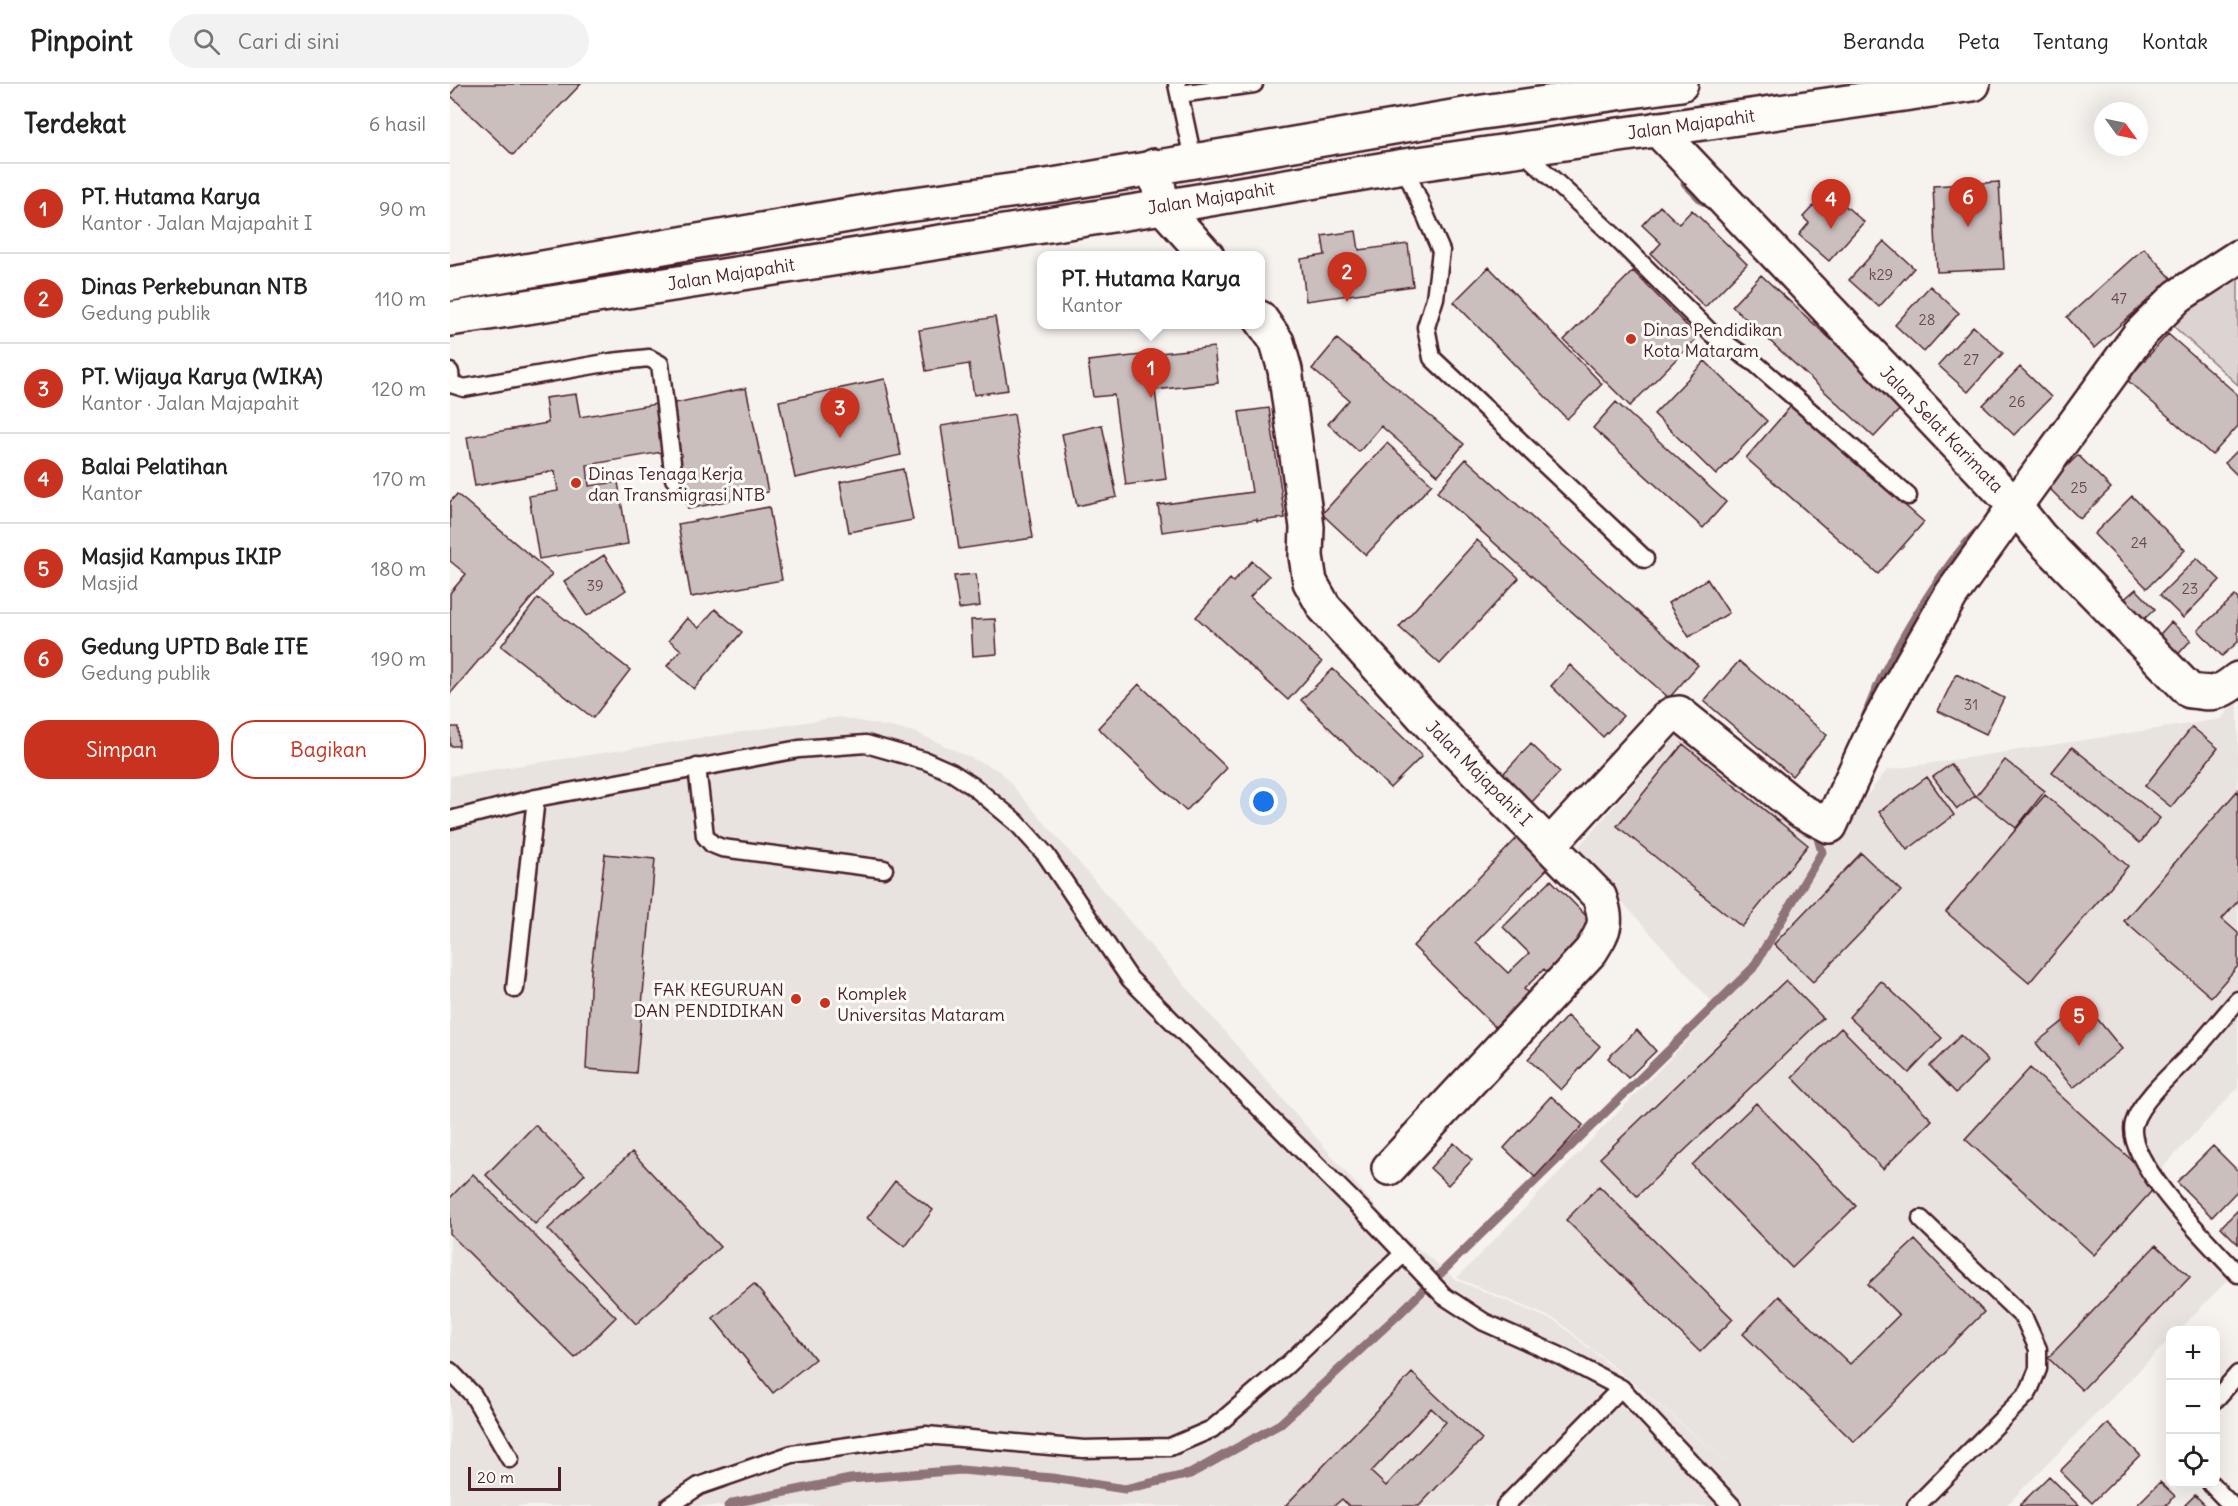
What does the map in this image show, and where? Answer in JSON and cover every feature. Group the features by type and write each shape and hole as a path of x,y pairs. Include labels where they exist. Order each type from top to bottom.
{"street":[{"path":"450,284 900,206 1053,185 1193,159 1476,113 1681,84"},
{"name":"Jalan Majapahit","path":"450,319 1164,207 1404,166 1973,84"},
{"name":"Jalan Selat Karimata","path":"1657,129 2015,506 2040,537 2190,691 2211,694 2222,692 2238,679"},
{"path":"1154,166 1164,207 1204,251"},
{"path":"1550,845 1672,714 1679,713 1811,816 1830,826 1872,735 1951,595 2139,335 2178,296 2238,258"},
{"name":"Jalan Majapahit I","path":"1265,325 1277,342 1285,370 1307,528 1306,556 1310,582 1324,607 1429,723 1599,896 1606,916 1604,931 1576,968 1389,1168"}],"lane":[{"path":"1193,159 1178,89 1254,84"},
{"path":"1521,149 1613,235 1712,334 1756,364 1908,496"},
{"path":"1404,166 1441,251 1435,298 1426,327 1432,358 1645,559"},
{"path":"450,372 452,384 464,388 611,362 649,358 660,364 674,479"},
{"path":"450,820 536,798 697,767 799,749 866,744 926,761 975,786 996,803 1046,855 1131,979 1444,1296 1484,1323 1558,1355 1621,1388 1732,1506"},
{"path":"697,767 705,836 712,844 722,848 884,869"},
{"path":"515,989 536,798"},
{"path":"2238,1000 2151,1096 2134,1122 2133,1140 2148,1168 2183,1215 2238,1274"},
{"path":"1916,1506 2028,1393 2038,1369 2038,1349 2024,1318 1921,1218"},
{"path":"669,1506 699,1486 792,1454 926,1435 1084,1449 1170,1447 1212,1429 1287,1365 1403,1254"},
{"path":"450,1371 473,1395 510,1459"},
{"path":"2220,1394 2238,1374"},
{"path":"1505,1506 1621,1388"},
{"path":"2215,1488 2232,1506"}],"shaded area":[{"path":"2238,276 2238,385 2170,323"},
{"name":"Komplek Universitas Mataram","path":"2238,699 2238,1088 2149,1182 2231,1277 2183,1326 2166,1326 2166,1343 2006,1506 450,1506 450,776 839,717 915,732 1000,771 1396,1230 1456,1280 1557,1322 1754,1484 1557,1320 1457,1278 1718,1009 1576,850 1681,729 1826,846 1887,770 2221,719"}],"building":[{"path":"459,84 581,84 513,155 450,95"},
{"path":"1999,182 2004,269 1937,272 1933,186"},
{"path":"1834,196 1864,222 1829,261 1799,235 1809,223 1803,217 1818,201 1824,207"},
{"name":"Dinas Pendidikan Kota Mataram","path":"1660,206 1679,224 1692,210 1747,264 1705,307 1651,254 1661,243 1642,225"},
{"path":"1356,231 1359,250 1408,244 1413,286 1306,301 1301,259 1325,255 1322,236"},
{"path":"1884,241 1914,268 1879,307 1849,280"},
{"path":"2144,248 2172,279 2094,348 2067,317"},
{"path":"1489,267 1602,384 1567,419 1454,302"},
{"name":"Dinas Pendidikan Kota Mataram","path":"1633,271 1698,337 1630,406 1564,340"},
{"name":"Dinas Pendidikan Kota Mataram","path":"1761,275 1903,406 1874,437 1732,306"},
{"path":"1930,286 1959,313 1924,352 1895,325"},
{"path":"995,317 1008,390 974,395 969,364 926,371 919,330"},
{"path":"1973,326 2003,353 1968,392 1938,365"},
{"path":"2168,334 2238,395 2238,426 2212,455 2127,380"},
{"path":"1337,339 1464,444 1438,475 1381,426 1359,452 1328,424 1349,400 1312,369"},
{"path":"1214,347 1218,383 1155,390 1166,479 1126,485 1114,395 1093,397 1088,361"},
{"path":"1705,361 1767,421 1716,475 1654,414"},
{"path":"2020,367 2051,397 2014,435 1983,405"},
{"path":"885,379 901,455 795,478 779,401"},
{"path":"746,388 768,492 688,509 666,405"},
{"path":"576,394 580,417 661,403 668,451 587,465 589,486 618,482 628,544 539,559 529,496 558,491 555,471 475,486 467,437 548,423 545,398"},
{"path":"1616,402 1726,502 1703,528 1593,428"},
{"path":"1791,406 1924,522 1878,574 1746,458"},
{"path":"1269,408 1285,518 1257,521 1257,519 1162,532 1158,505 1252,492 1239,412"},
{"path":"1014,414 1033,538 959,549 941,426"},
{"path":"1102,425 1117,497 1077,506 1062,434"},
{"path":"1387,443 1432,484 1366,555 1322,514"},
{"path":"2238,450 2238,476 2225,463"},
{"path":"2078,455 2111,488 2080,519 2047,486"},
{"path":"1466,459 1698,665 1669,698 1437,492"},
{"path":"903,469 913,520 849,532 840,482"},
{"path":"457,494 552,574 450,694 450,593 466,574 450,561 450,502"},
{"path":"2132,496 2185,550 2147,588 2094,534"},
{"path":"769,507 782,580 691,597 678,524"},
{"path":"1477,540 1519,578 1440,664 1399,627"},
{"path":"604,555 626,590 587,616 564,581"},
{"path":"2197,558 2220,580 2183,618 2160,595"},
{"path":"1252,561 1269,576 1250,597 1322,662 1288,700 1196,617 1230,579 1233,582"},
{"path":"976,574 980,606 959,609 954,576"},
{"path":"1707,579 1729,613 1689,637 1668,603"},
{"path":"2136,589 2155,609 2133,629 2114,608"},
{"path":"2235,596 2238,599 2238,642 2222,656 2198,630"},
{"path":"538,598 630,670 593,718 501,646"},
{"path":"715,609 742,632 694,689 667,666 681,650 669,640 687,618 699,628"},
{"path":"995,619 997,654 973,656 971,620"},
{"path":"2171,622 2191,640 2173,660 2153,642"},
{"path":"1739,661 1827,735 1792,776 1704,701"},
{"path":"1570,665 1623,716 1603,737 1551,686"},
{"path":"1333,669 1422,756 1390,788 1301,700"},
{"path":"1956,674 2004,698 1986,734 1938,711"},
{"path":"1139,684 1227,768 1186,811 1098,728"},
{"path":"450,727 458,727 459,746 450,746"},
{"path":"2192,727 2218,748 2171,807 2145,786"},
{"path":"1531,744 1560,772 1531,803 1502,775"},
{"path":"1683,744 1808,845 1742,927 1617,826"},
{"path":"2072,747 2160,818 2140,843 2052,772"},
{"path":"2005,760 2045,791 2016,828 1976,796"},
{"path":"1951,764 1975,796 1957,809 1933,777"},
{"path":"1927,777 1954,815 1907,850 1879,812"},
{"path":"2238,790 2238,901 2222,919 2238,933 2238,966 2211,997 2124,921"},
{"path":"2045,795 2128,866 2029,983 1946,912"},
{"path":"1518,837 1549,867 1476,942 1508,973 1529,953 1503,927 1551,880 1595,925 1547,972 1544,969 1524,989 1528,993 1495,1027 1413,946"},
{"path":"1861,853 1901,891 1813,982 1774,944"},
{"path":"605,854 655,859 636,1073 586,1069 591,970"},
{"path":"1786,980 1823,1018 1637,1196 1600,1158"},
{"path":"1881,981 1942,1038 1909,1073 1849,1017"},
{"path":"2085,1004 2122,1049 2073,1088 2036,1043"},
{"path":"1567,1016 1600,1046 1561,1090 1528,1059"},
{"path":"1841,1028 1932,1120 1883,1169 1792,1077"},
{"path":"1637,1030 1656,1051 1628,1078 1608,1058"},
{"path":"1961,1035 1988,1061 1956,1093 1930,1066"},
{"path":"2030,1068 2158,1184 2094,1255 1965,1139"},
{"path":"1551,1096 1583,1125 1535,1177 1504,1148"},
{"path":"1756,1103 1856,1206 1792,1268 1692,1165"},
{"path":"535,1125 585,1174 535,1224 486,1175"},
{"path":"1454,1143 1472,1160 1448,1185 1430,1168"},
{"path":"2213,1146 2238,1171 2238,1190 2212,1217 2177,1182"},
{"path":"632,1152 720,1247 636,1324 548,1229"},
{"path":"473,1174 616,1317 575,1358 450,1234 450,1198"},
{"path":"895,1181 933,1210 905,1247 867,1218"},
{"path":"1599,1186 1733,1319 1700,1352 1566,1220"},
{"path":"2238,1210 2238,1244 2221,1227"},
{"path":"1915,1240 1984,1312 1854,1442 1743,1334 1779,1296 1850,1364 1899,1315 1868,1284"},
{"path":"2156,1245 2190,1277 2082,1390 2048,1358"},
{"path":"754,1284 815,1359 773,1393 713,1318"},
{"path":"1412,1373 1482,1439 1419,1506 1349,1506 1342,1499 1334,1506 1285,1506","holes":["1431,1408 1446,1422 1386,1486 1371,1472"]},
{"path":"2108,1423 2140,1455 2092,1503 2060,1471"},
{"path":"2049,1476 2079,1506 2019,1506"},
{"path":"2160,1482 2175,1496 2165,1506 2136,1506"},
{"path":"2195,1495 2206,1506 2184,1506"}],"waterway":[{"path":"1685,183 1703,201"},
{"path":"1866,715 1887,668 1917,614 1952,562 1985,524"},
{"path":"728,1506 733,1503 850,1479 961,1470 1052,1478 1125,1489 1190,1474 1280,1424 1398,1315 1753,968 1822,852 1815,828"}],"place":[{"name":"Gedung UPTD Bale ITE","path":"1968,227"},
{"name":"Balai Pelatihan","path":"1831,229"},
{"name":"Dinas Perkebunan NTB","path":"1347,302"},
{"name":"Dinas Pendidikan Kota Mataram","path":"1631,339"},
{"name":"PT. Hutama Karya","path":"1151,398"},
{"name":"PT. Wijaya Karya (WIKA)","path":"840,438"},
{"name":"Dinas Tenaga Kerja dan Transmigrasi NTB","path":"576,483"},
{"name":"FAK KEGURUAN DAN PENDIDIKAN","path":"796,999"},
{"name":"Komplek Universitas Mataram","path":"825,1003"},
{"name":"Masjid Kampus IKIP","path":"2079,1046"}]}
